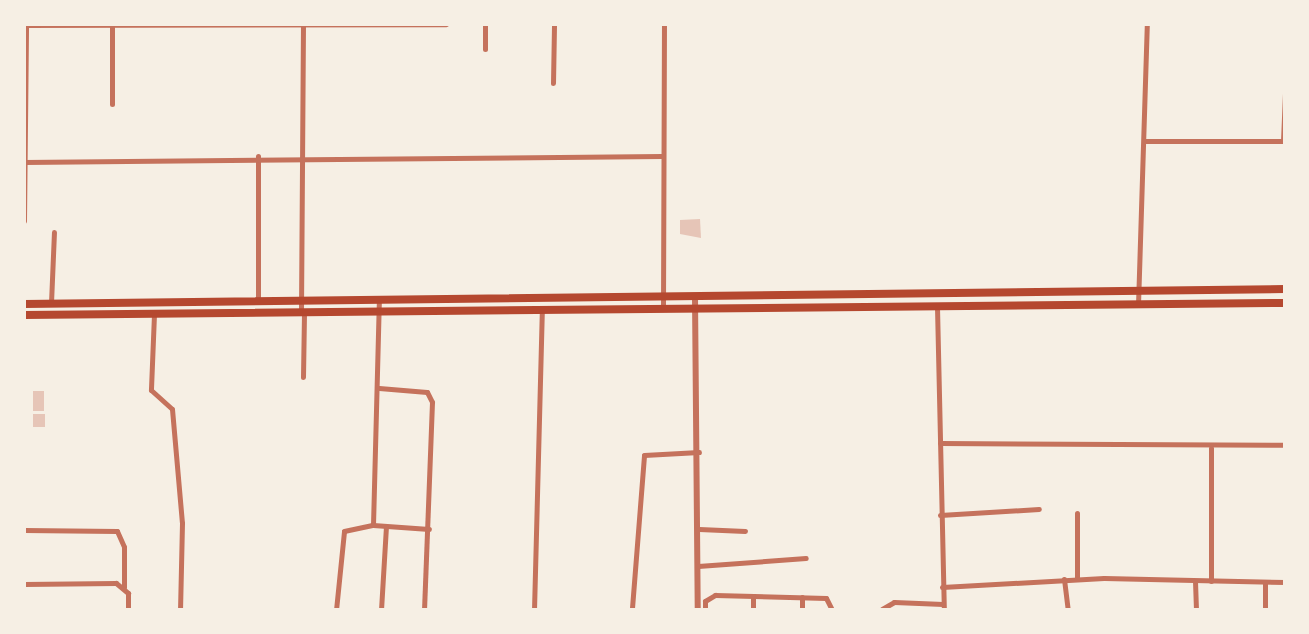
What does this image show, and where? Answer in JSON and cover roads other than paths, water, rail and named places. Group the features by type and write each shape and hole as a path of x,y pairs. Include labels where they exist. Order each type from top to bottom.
{"highway":[{"path":"24,304 1285,289"},
{"path":"1219,292 1219,305"},
{"path":"24,315 1285,303"}],"street":[{"path":"24,221 25,24 446,24"},
{"path":"485,24 485,49"},
{"path":"553,83 554,24"},
{"path":"663,309 664,24"},
{"path":"1138,306 1146,141 1147,24"},
{"path":"303,25 300,300 303,377"},
{"path":"112,26 112,104"},
{"path":"1146,141 1284,141 1285,93"},
{"path":"25,162 258,156 662,156"},
{"path":"258,156 258,300"},
{"path":"51,303 54,232"},
{"path":"695,297 699,452 698,610"},
{"path":"373,525 379,299"},
{"path":"882,609 894,602 944,607 937,305"},
{"path":"534,610 542,310"},
{"path":"154,313 151,390 172,409 182,523 180,610"},
{"path":"379,388 430,395 429,529 424,610"},
{"path":"940,443 1211,448 1285,445"},
{"path":"1211,448 1211,581"},
{"path":"632,608 644,455 648,451 699,452"},
{"path":"940,515 1039,509"},
{"path":"1077,513 1077,578"},
{"path":"336,610 342,534 373,525 429,529"},
{"path":"381,610 386,527"},
{"path":"699,529 745,531"},
{"path":"24,530 117,531 124,547 124,587 128,610"},
{"path":"698,566 806,558"},
{"path":"942,587 1077,578 1285,582"},
{"path":"1064,579 1068,610"},
{"path":"1195,581 1196,610"},
{"path":"1265,582 1265,610"},
{"path":"24,584 124,587"},
{"path":"753,596 753,610"},
{"path":"705,610 709,597 753,596 831,600 832,610"},
{"path":"802,597 802,610"}]}
